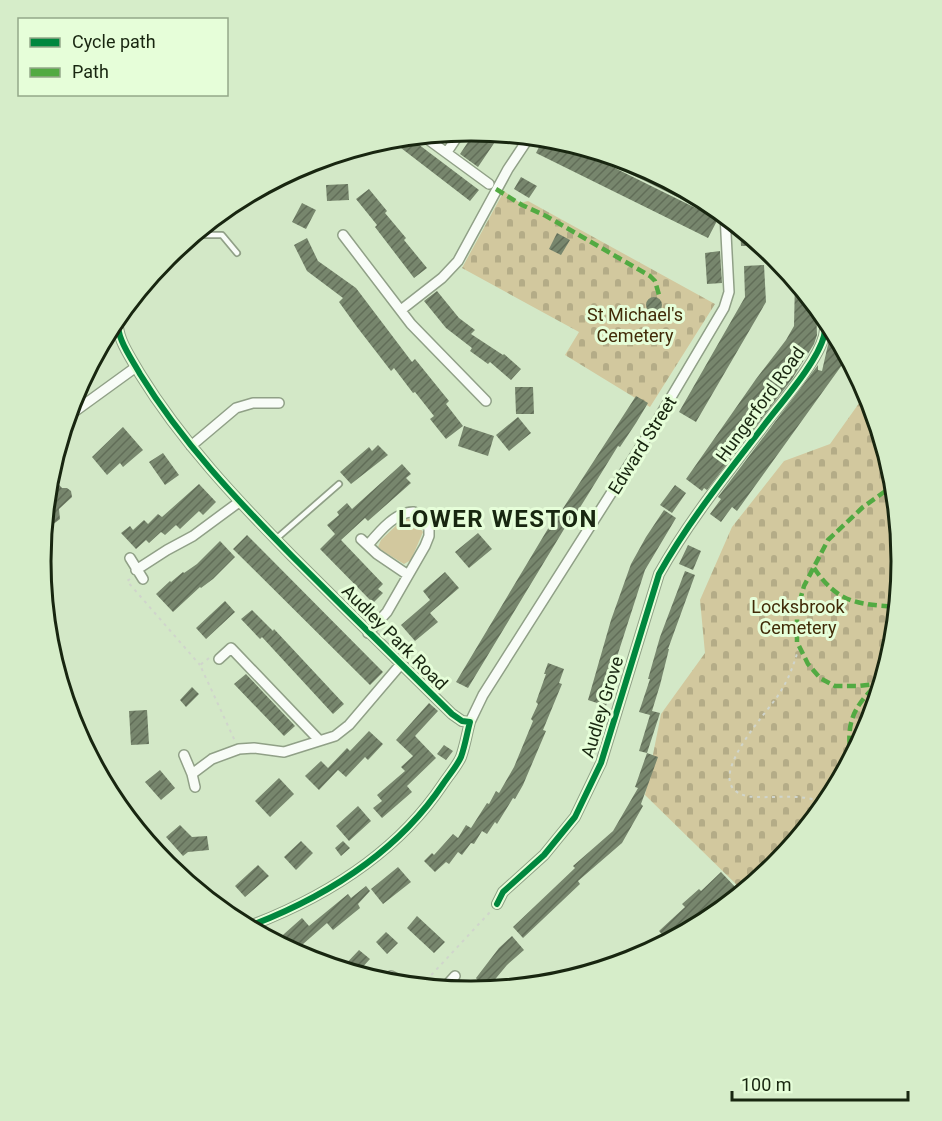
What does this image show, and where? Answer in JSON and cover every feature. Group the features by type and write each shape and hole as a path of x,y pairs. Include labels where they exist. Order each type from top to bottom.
{"street":[{"path":"447,152 454,141"},
{"path":"433,142 492,188"},
{"path":"401,310 451,270 458,261 492,188 524,144"},
{"name":"Edward Street","path":"471,722 483,695 657,421 724,308 729,292 725,225"},
{"path":"343,236 411,324 486,401"},
{"name":"Audley Park Road","path":"118,332 161,408 239,502 368,633 452,714 462,721 471,722"},
{"name":"Hungerford Road","path":"707,501 809,365 824,334"},
{"path":"80,408 136,367"},
{"path":"191,446 236,408 253,403 279,403"},
{"name":"Audley Grove","path":"497,904 503,892 544,855 575,817 601,763 659,574 672,550 707,501"},
{"path":"130,558 139,574 167,550 193,536 239,502"},
{"path":"368,633 387,612 408,575 429,537 429,528 414,512 406,512 397,517 365,542 377,554 408,575"},
{"path":"219,659 231,648 319,741"},
{"path":"192,774 212,759 239,749 254,748 284,752 335,736 349,725 401,664"},
{"path":"258,922 285,912 348,877 406,830 432,800 461,758 471,722"},
{"path":"184,755 195,787"},
{"path":"451,980 455,976"}],"lane":[{"path":"206,235 222,235 237,253"},
{"path":"276,539 339,484"}],"path":[{"path":"139,574 127,581 200,665 239,749"},
{"path":"800,647 788,680 740,746 731,768 730,780 736,790 748,796 815,801"},
{"path":"200,665 214,654 219,659"},
{"path":"428,978 497,904"}],"green space":[{"name":"St Michael's Cemetery","path":"504,191 520,203 528,201 715,304 650,407 565,355 579,332 462,268"},
{"name":"Locksbrook Cemetery","path":"860,402 877,452 890,533 890,588 883,642 869,696 835,771 787,837 737,885 645,795 661,714 705,653 700,600 732,527 784,461 830,444"},
{"path":"403,519 414,521 423,532 411,560 404,564 378,547 381,540"}],"building":[{"path":"469,141 496,141 478,167 460,154"},
{"path":"418,144 479,190 470,201 400,147"},
{"path":"539,146 602,162 717,220 708,238 536,153"},
{"path":"521,177 537,186 529,198 514,189"},
{"path":"348,184 349,200 327,201 326,185"},
{"path":"369,189 406,238 404,240 427,268 414,278 356,199"},
{"path":"302,203 316,210 306,229 292,222"},
{"path":"557,233 570,240 561,255 549,249"},
{"path":"307,238 318,261 356,288 412,362 415,359 449,401 446,404 463,426 446,439 430,419 434,416 415,392 413,393 394,368 391,371 357,327 339,302 343,298 307,271 294,245"},
{"path":"741,239 749,246 741,246"},
{"path":"720,251 722,283 707,284 705,253"},
{"path":"764,265 766,302 696,422 679,412 745,297 744,266"},
{"path":"437,291 459,318 475,330 471,334 504,354 521,369 511,380 490,362 488,364 470,351 472,348 446,328 424,301"},
{"path":"795,294 817,322 817,335 814,344 792,379 707,490 704,488 702,491 686,479 794,326"},
{"path":"654,297 660,299 662,305 660,311 654,313 648,311 646,305 648,299"},
{"path":"829,341 842,365 737,511 732,507 721,522 710,514 721,499 718,497 818,365 818,370 822,371"},
{"path":"515,387 533,387 534,414 516,414"},
{"path":"636,396 648,403 636,423 620,447 618,446 574,517 572,516 468,688 456,682 558,512 560,513"},
{"path":"518,417 531,433 509,451 496,435"},
{"path":"464,426 494,436 488,456 458,446"},
{"path":"123,427 143,450 123,467 120,463 107,475 92,457"},
{"path":"378,445 388,455 351,484 340,472 369,447 372,451"},
{"path":"163,453 179,475 165,485 149,462"},
{"path":"402,464 411,474 406,478 411,483 368,521 365,518 341,540 383,584 378,589 383,593 373,603 320,549 335,534 327,525 339,515 337,512 347,503 352,509"},
{"path":"58,484 71,491 72,497 59,509 60,519 53,524"},
{"path":"199,484 216,502 203,515 199,511 180,529 176,525 165,535 161,532 149,543 146,540 136,549 121,533 130,526 133,530 144,520 148,524 158,514 162,517"},
{"path":"675,485 686,493 672,513 660,505"},
{"path":"664,510 676,518 645,570 614,666 610,683 613,684 606,706 588,700 611,620 631,564"},
{"path":"478,533 492,549 469,568 455,552"},
{"path":"247,535 383,672 370,685 233,549"},
{"path":"220,541 235,557 213,579 200,587 173,612 156,594 170,581 197,564"},
{"path":"688,545 701,551 693,570 679,564"},
{"path":"685,571 695,575 668,649 652,711 660,713 647,753 639,751 650,715 639,712 660,637"},
{"path":"445,572 459,588 430,613 438,622 415,641 401,625 430,600 423,591"},
{"path":"225,601 235,612 206,639 196,628"},
{"path":"252,610 273,631 274,629 344,704 333,714 262,637 260,639 241,619"},
{"path":"548,663 564,669 559,683 562,684 543,730 546,731 523,785 497,824 495,822 487,834 482,831 474,844 471,843 462,855 458,852 449,864 446,862 435,872 424,861 432,853 434,855 453,834 458,838 466,825 471,828 496,791 499,793 514,767 533,721 531,719 538,704 536,702"},
{"path":"246,674 295,726 284,736 234,684"},
{"path":"192,687 199,694 186,707 180,700"},
{"path":"429,703 438,711 415,736 436,758 407,786 412,792 382,818 373,808 382,801 377,795 405,771 401,767 413,756 396,740"},
{"path":"147,710 149,744 131,745 129,711"},
{"path":"369,731 383,744 368,760 365,757 346,777 338,770 319,790 305,776 321,761 328,768 347,748 350,751"},
{"path":"444,745 453,751 446,760 437,754"},
{"path":"647,753 658,757 641,804 643,806 622,843 578,881 580,884 523,938 513,927 575,868 573,866 613,831 638,788 635,787"},
{"path":"160,770 175,788 161,800 145,782"},
{"path":"279,778 294,794 270,817 255,801"},
{"path":"358,806 371,821 349,841 336,826"},
{"path":"180,825 192,837 207,836 209,850 188,852 183,856 166,837"},
{"path":"301,841 313,853 296,870 284,857"},
{"path":"343,841 350,848 341,856 335,848"},
{"path":"258,865 269,876 245,897 235,886"},
{"path":"398,867 411,882 383,904 371,889"},
{"path":"721,872 735,887 704,910 662,934 659,931 685,907 682,904 699,889 701,891"},
{"path":"366,886 370,891 358,904 360,908 333,930 327,923 302,945 282,936 302,918 309,926 348,894 351,898"},
{"path":"417,916 445,942 434,953 407,928"},
{"path":"386,932 398,943 387,954 376,942"},
{"path":"512,936 524,950 494,980 478,981 476,978 499,948"},
{"path":"359,950 370,959 363,966 348,962"}],"marked path":[{"path":"496,189 650,276 655,281 659,295"},
{"path":"872,684 835,686 820,678 808,664 797,642 797,611 804,586 828,540 863,507 885,491"},
{"path":"814,568 831,588 849,600 888,606"},
{"path":"850,742 850,726 856,709 870,692"}],"cycle path":[{"path":"119,331 128,353 156,399 211,469 292,556 452,714 462,721 470,722 457,764 425,809 404,831 381,852 331,887 258,922"},
{"path":"497,904 503,892 544,855 575,817 601,763 659,574 708,499 806,371 820,347 824,334"}],"district":[{"name":"LOWER WESTON","path":"498,519"}]}
